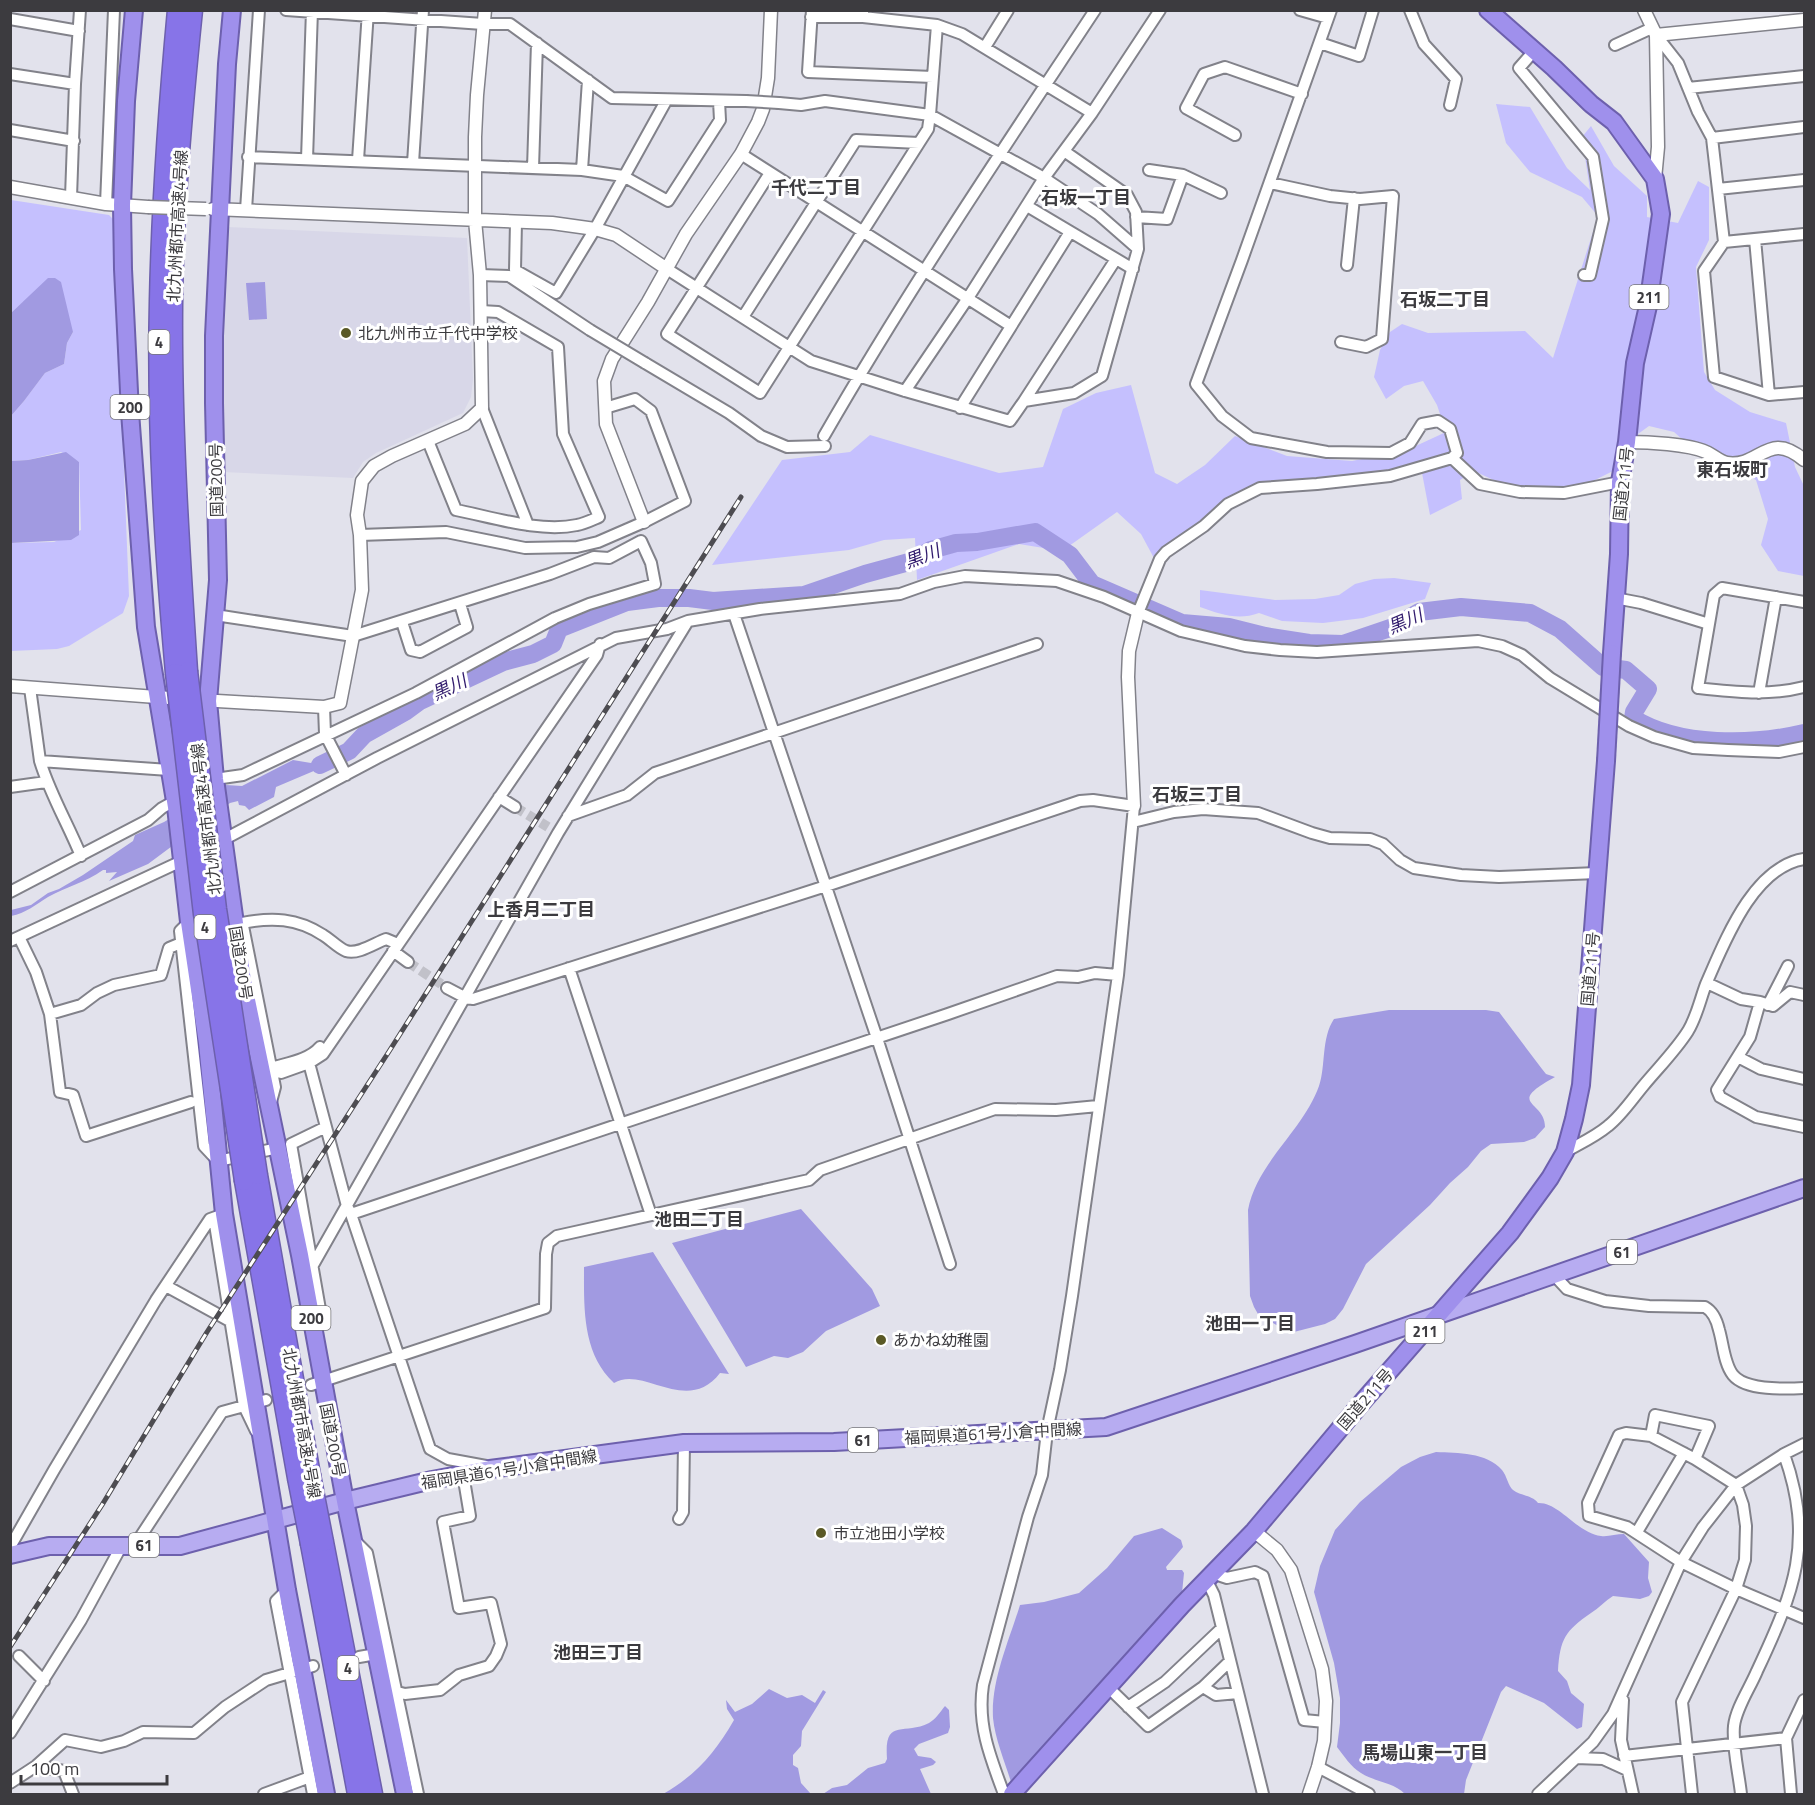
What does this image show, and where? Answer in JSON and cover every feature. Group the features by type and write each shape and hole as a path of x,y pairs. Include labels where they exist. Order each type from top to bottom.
{"highway":[{"name":"200","path":"134,10 114,205 127,352 146,627 176,804 189,922 207,1043 218,1161 219,1216 255,1403 301,1669 326,1794"},
{"name":"北九州都市高速4号線","path":"177,10 162,193 159,303 164,545 182,672 203,914 317,1543 357,1794"},
{"name":"北九州都市高速4号線","path":"182,672 173,304 183,106 193,10"},
{"name":"国道200号","path":"232,10 213,209 218,580 208,701 215,782 243,981 269,1107 285,1146 314,1333 316,1383 345,1501 374,1654 388,1690 405,1794"},
{"name":"国道211号","path":"1012,1794 1209,1576 1254,1531 1364,1400 1510,1233 1550,1178 1564,1152 1574,1119 1581,1085 1598,873 1616,597 1620,482 1628,442 1635,363 1648,306 1662,214 1655,179 1614,122 1591,104 1488,10"},
{"name":"北九州都市高速4号線","path":"317,1543 350,1679 373,1794"},
{"path":"350,1679 381,1794"}],"main road":[{"name":"福岡県道61号小倉中間線","path":"10,1555 49,1546 180,1546 345,1501 463,1474 684,1443 834,1442 1106,1427 1439,1315 1804,1188"}],"street":[{"path":"71,197 80,10"},
{"path":"114,10 114,205"},
{"path":"246,210 260,10"},
{"path":"286,10 422,15 483,24 510,24 612,98 746,101 801,105 825,102 930,115 1044,178 1098,214 1138,249"},
{"path":"485,10 477,94 475,220 480,275 482,408 528,525"},
{"path":"644,522 606,424 604,381 612,359 686,234 741,154 763,109 768,78 771,10"},
{"path":"986,47 1008,10"},
{"path":"480,275 509,276 590,330 729,413 760,436 787,447 824,441 859,375 925,270 1095,10"},
{"path":"905,391 968,298 1044,178 1092,113 1160,10"},
{"path":"1004,1794 981,1721 980,1704 985,1676 1028,1517 1042,1475 1047,1431 1072,1296 1118,975 1133,822 1128,677 1129,651 1139,611 1160,559 1166,552 1204,526 1228,504 1260,488 1390,476 1452,458 1457,453 1450,429 1438,421 1422,424 1410,443 1391,453 1327,452 1251,438 1222,416 1196,384 1329,14 1300,10"},
{"path":"1320,43 1359,56 1373,10"},
{"path":"1410,10 1424,44 1456,79 1450,105"},
{"path":"1644,10 1654,31 1678,63 1712,138 1724,242 1704,271 1714,377 1769,395 1804,392"},
{"path":"307,159 312,11"},
{"path":"358,160 367,13"},
{"path":"933,77 808,72 812,14 863,14 937,24 986,47 1092,113"},
{"path":"413,163 422,15"},
{"path":"10,19 79,31"},
{"path":"1614,45 1654,31 1804,20"},
{"path":"770,173 668,334 760,393 928,129 937,24"},
{"path":"1654,31 1658,147 1655,179"},
{"path":"533,168 537,44"},
{"path":"1534,51 1519,68 1593,157 1604,219 1590,275 1584,275"},
{"path":"1234,135 1186,108 1203,74 1225,67 1302,94"},
{"path":"10,74 75,84"},
{"path":"1688,88 1804,76"},
{"path":"582,170 588,80"},
{"path":"516,222 514,270 556,293 595,229 666,101"},
{"path":"248,157 582,170 623,176 668,201 720,120 719,101"},
{"path":"1712,138 1804,128"},
{"path":"10,130 75,141"},
{"path":"742,317 856,140 919,143"},
{"path":"1024,400 1074,393 1102,376 1138,249 1136,212 1127,195 1064,152"},
{"path":"741,154 1011,326"},
{"path":"1149,170 1183,175 1221,193"},
{"path":"1136,217 1167,219 1183,175"},
{"path":"1718,189 1804,180"},
{"path":"1270,183 1330,196 1354,198 1393,196 1382,339 1366,347 1341,342"},
{"path":"10,187 114,205 552,223 595,229 616,235 811,361 960,408 1010,421 1116,259"},
{"path":"1347,265 1354,198"},
{"path":"1026,206 1133,269"},
{"path":"960,408 1070,232"},
{"path":"1724,242 1804,234"},
{"path":"1755,239 1769,395"},
{"path":"428,441 456,510 528,525 576,525 599,518 563,435 558,348 498,312 481,311"},
{"path":"360,535 446,532 525,548 577,547 598,542 686,501 651,411 635,399 605,408"},
{"path":"10,686 324,707 340,703 363,590 357,514 357,500 362,481 374,466 465,424 482,408"},
{"path":"1628,442 1654,442 1705,451 1727,463 1747,461 1765,450 1779,447 1793,450 1804,460"},
{"path":"1452,458 1480,484 1520,492 1564,493 1620,482"},
{"path":"10,892 148,820 162,808 176,804 215,782 243,775 327,737 416,693 555,618 589,603 655,584 651,563 641,541 609,558 594,557 550,574 353,636 215,615"},
{"path":"196,1101 86,1136 73,1095 60,1092 50,1014 36,972 15,939 182,858 600,644 688,621 900,594 934,582 965,576 1057,581 1139,611 1181,631 1245,646 1317,652 1478,641 1502,646 1522,655 1550,678 1629,726 1654,737 1705,749 1779,752 1804,747"},
{"path":"1804,602 1722,588 1714,595 1698,688 1759,693 1783,692 1804,687"},
{"path":"1616,597 1709,624"},
{"path":"1759,693 1776,597"},
{"path":"402,622 411,650 420,652 467,627 460,603"},
{"path":"734,614 877,1038 950,1264"},
{"path":"313,1265 349,1210 558,833 688,621"},
{"path":"276,1070 309,1063 323,1054 597,655 600,644"},
{"path":"568,816 627,795 655,774 1037,644"},
{"path":"30,688 40,761 46,782 68,823 81,856"},
{"path":"324,707 327,737 345,773"},
{"path":"40,761 169,770"},
{"path":"10,786 46,782"},
{"path":"499,797 515,807"},
{"path":"447,988 466,998 473,999 826,886 1080,801 1134,807"},
{"path":"1133,822 1174,812 1203,809 1258,813 1312,834 1330,838 1370,838 1383,843 1400,860 1414,868 1461,875 1499,877 1598,873"},
{"path":"548,827 558,833"},
{"path":"1564,1152 1591,1138 1609,1125 1688,1031 1696,1016 1707,983 1743,907 1759,886 1774,872 1804,859"},
{"path":"230,887 238,899 276,1070 275,1087 269,1107"},
{"path":"242,923 264,918 309,926 346,951 357,951 386,939 408,962"},
{"path":"189,922 180,931 196,1101 204,1146 218,1161 285,1146 326,1127"},
{"path":"50,1014 81,1005 114,985 160,975 169,948 182,943"},
{"path":"1788,966 1764,1004 1750,1037 1717,1090 1720,1097 1756,1116 1804,1127"},
{"path":"569,968 651,1215"},
{"path":"349,1210 621,1123 1057,976 1078,977 1095,973 1118,975"},
{"path":"1707,983 1741,999 1773,1006 1790,992 1804,995"},
{"path":"276,1070 315,1052 334,1029 347,1019"},
{"path":"1738,1056 1761,1069 1804,1078"},
{"path":"309,1063 349,1210 430,1449 448,1459 502,1469"},
{"path":"316,1383 545,1308 546,1254 548,1243 557,1236 809,1180 820,1170 995,1109 1056,1110 1098,1106"},
{"path":"285,1146 313,1265 321,1315 314,1333"},
{"path":"10,1547 165,1286 210,1219 219,1216 230,1321 255,1403 222,1412 128,1545 10,1733"},
{"path":"1554,1275 1567,1289 1605,1301 1649,1306 1705,1307 1710,1310 1717,1322 1733,1375 1744,1383 1778,1389 1804,1388"},
{"path":"165,1286 230,1321"},
{"path":"1651,1436 1655,1415 1709,1426 1695,1459"},
{"path":"1692,1794 1682,1701 1736,1589 1747,1545 1743,1505 1736,1485 1695,1459 1651,1436 1626,1433 1618,1435 1588,1503 1589,1515 1627,1527 1681,1562 1736,1589 1804,1618"},
{"path":"679,1519 683,1512 684,1443"},
{"path":"1538,1794 1593,1742 1613,1714 1681,1562 1702,1527 1736,1485 1804,1444"},
{"path":"1637,1532 1684,1453"},
{"path":"1741,1794 1734,1725 1786,1610 1803,1548 1798,1493 1784,1454"},
{"path":"418,1794 388,1690 405,1694 440,1690 459,1675 489,1666 501,1644 491,1602 459,1608 442,1522 470,1516 463,1474"},
{"path":"1254,1531 1277,1550 1291,1570 1322,1668 1326,1701 1324,1741 1309,1794"},
{"path":"1263,1794 1209,1576 1227,1578 1255,1572 1263,1576 1304,1720 1325,1722"},
{"path":"1128,1707 1166,1682 1222,1628"},
{"path":"19,1656 44,1681"},
{"path":"1109,1688 1148,1726 1203,1687 1230,1661"},
{"path":"10,1783 36,1766 64,1740 101,1747 124,1741 143,1732 194,1733 225,1707 266,1680 301,1669 313,1794"},
{"path":"1203,1687 1216,1695 1238,1693"},
{"path":"1623,1693 1621,1740 1633,1794"},
{"path":"1791,1794 1786,1738 1804,1700"},
{"path":"1624,1756 1786,1738"},
{"path":"1576,1758 1603,1759 1627,1770"},
{"path":"36,1766 64,1771 73,1794"},
{"path":"1318,1767 1369,1794"},
{"path":"264,1794 310,1777"}],"shaded area":[{"path":"1496,104 1530,107 1567,168 1590,190 1582,137 1591,126 1614,166 1647,196 1647,217 1678,223 1698,181 1709,187 1709,240 1696,267 1704,372 1715,390 1750,412 1786,423 1795,467 1804,486 1804,576 1778,571 1761,545 1768,519 1756,480 1692,448 1674,432 1649,426 1627,442 1613,471 1563,496 1524,494 1474,471 1460,480 1462,499 1430,515 1422,473 1358,486 1264,490 1161,550 1155,560 1141,534 1117,512 1062,551 1019,544 917,580 915,538 884,540 849,550 712,565 782,460 850,452 870,435 999,473 1043,467 1063,409 1096,393 1131,385 1155,473 1177,484 1205,465 1235,436 1287,456 1352,461 1407,450 1446,432 1437,405 1423,381 1404,386 1386,399 1374,377 1380,350 1390,332 1402,324 1428,333 1525,331 1553,358 1598,216 1582,197 1530,172 1506,143"},
{"path":"11,200 109,215 114,220 129,596 123,613 69,646 57,649 11,651 10,543 54,542 81,530 79,462 61,452 28,460 11,461 11,416 45,373 64,364 67,343 73,332 23,302 11,313"},
{"name":"北九州市立千代中学校","path":"227,227 467,238 473,379 471,397 463,413 376,453 363,462 353,478 223,472 220,369"},
{"path":"48,278 55,278 61,282 73,332 67,343 64,364 45,373 11,416 11,313"},
{"path":"265,282 267,319 249,320 246,283"},
{"path":"66,452 79,462 79,535 71,540 11,543 11,461"},
{"path":"1394,578 1431,583 1425,599 1363,618 1323,623 1282,621 1259,613 1229,616 1200,607 1200,590 1275,600 1315,599 1339,595 1355,584 1374,579"},
{"path":"334,757 335,762 276,787 274,797 249,810 239,805 238,801 230,803 148,864 109,881 117,872 106,873 106,870 103,870 48,897 26,911 11,916 11,910 31,905 48,893 59,889 133,841 135,835 164,822 226,785 242,786 293,760 317,764"},
{"path":"1389,1010 1499,1012 1546,1074 1555,1077 1540,1086 1529,1098 1543,1118 1545,1127 1535,1138 1524,1142 1491,1144 1481,1151 1430,1205 1366,1264 1343,1309 1335,1319 1325,1324 1290,1333 1258,1314 1250,1296 1248,1210 1253,1193 1270,1162 1312,1102 1321,1078 1327,1035 1334,1019"},
{"path":"801,1209 872,1289 880,1306 826,1331 803,1352 788,1358 774,1356 746,1367 672,1243"},
{"path":"653,1252 729,1374 720,1373 707,1385 694,1390 680,1390 638,1380 626,1379 614,1383 596,1358 590,1344 585,1314 584,1267"},
{"path":"1436,1452 1471,1455 1488,1460 1502,1470 1513,1490 1533,1498 1538,1503 1553,1507 1592,1534 1606,1536 1624,1534 1649,1562 1648,1578 1652,1592 1649,1596 1640,1599 1613,1596 1575,1625 1562,1643 1558,1671 1567,1681 1571,1693 1584,1704 1582,1727 1577,1729 1544,1703 1506,1686 1501,1692 1466,1780 1464,1794 1405,1794 1395,1787 1357,1771 1337,1747 1340,1698 1334,1663 1314,1592 1320,1566 1335,1530 1360,1502 1401,1467"},
{"path":"1162,1528 1181,1540 1183,1547 1166,1567 1167,1570 1182,1570 1184,1573 1182,1593 1016,1781 1011,1782 996,1734 993,1704 998,1675 1020,1605 1044,1602 1079,1593 1107,1568 1134,1536"},
{"path":"769,1689 787,1698 802,1695 815,1703 823,1690 826,1692 802,1731 801,1746 793,1755 793,1765 798,1768 801,1783 811,1794 663,1794 695,1771 720,1743 734,1720 727,1709 726,1700 735,1712 752,1704"},
{"path":"945,1706 949,1710 948,1733 919,1744 914,1749 918,1756 931,1758 936,1762 920,1769 931,1794 823,1794 832,1788 847,1785 868,1768 885,1763 889,1737 892,1733 929,1723"}],"waterway":[{"name":"黒川","path":"320,765 349,751 364,735 420,701 503,662 533,654 553,644 559,629 627,602 658,598 713,601 804,595 909,562 931,550 956,543 977,542 1035,532 1070,555 1092,584 1182,623 1229,627 1309,643 1343,644 1393,627 1419,612 1461,607 1530,613 1560,629 1603,667 1626,670 1648,689 1634,712 1633,718 1651,727 1694,739 1717,741 1762,740 1804,733"}],"tunnel":[{"path":"515,807 548,827"},
{"path":"408,962 447,988"}],"railway":[{"path":"10,1647 102,1505 207,1332 388,1053 741,497"}],"place":[{"name":"北九州市立千代中学校","path":"346,333"},
{"name":"あかね幼稚園","path":"881,1340"},
{"name":"市立池田小学校","path":"821,1533"}],"district":[{"name":"千代二丁目","path":"816,187"},
{"name":"石坂一丁目","path":"1086,197"},
{"name":"石坂二丁目","path":"1445,299"},
{"name":"東石坂町","path":"1732,469"},
{"name":"石坂三丁目","path":"1197,794"},
{"name":"上香月二丁目","path":"541,909"},
{"name":"池田二丁目","path":"699,1219"},
{"name":"池田一丁目","path":"1250,1323"},
{"name":"池田三丁目","path":"598,1652"},
{"name":"馬場山東一丁目","path":"1425,1752"}]}
